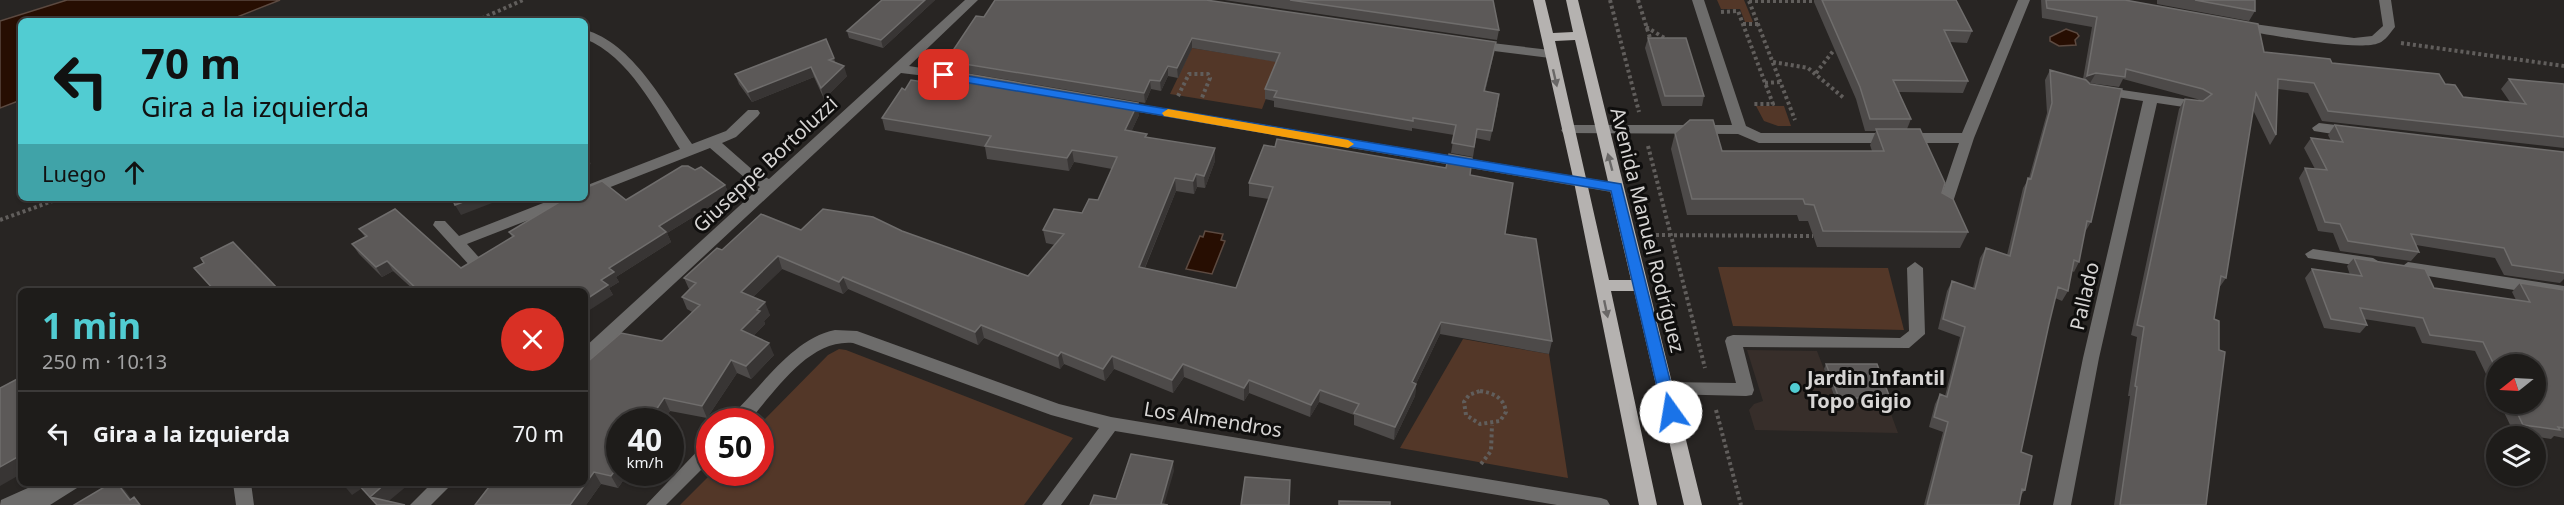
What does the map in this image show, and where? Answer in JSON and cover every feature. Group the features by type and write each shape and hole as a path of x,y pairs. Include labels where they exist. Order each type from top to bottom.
{"main road":[{"path":"1539,0 1581,183 1647,505"},
{"name":"Avenida Manuel Rodríguez","path":"1572,0 1601,129 1693,505"},
{"path":"1547,37 1580,36"},
{"path":"1601,285 1640,286"}],"street":[{"name":"Giuseppe Bortoluzzi","path":"588,354 972,0"},
{"path":"1698,0 1740,129"},
{"path":"1944,208 1967,138 2024,0"},
{"path":"2225,23 2355,42 2376,40 2390,27 2385,0"},
{"path":"588,35 607,47 650,90 688,151"},
{"path":"1467,43 1550,54"},
{"path":"898,68 969,80"},
{"path":"2090,89 2197,105"},
{"name":"Pallado","path":"2062,505 2091,358 2151,98"},
{"path":"1110,104 1617,188"},
{"path":"588,191 731,134 753,113"},
{"path":"2319,128 2366,133"},
{"path":"1568,130 1740,129 1759,138 1967,138"},
{"path":"712,142 750,175 771,187"},
{"path":"457,243 562,201"},
{"path":"440,225 476,263"},
{"path":"2313,254 2564,292"},
{"path":"1665,388 1746,390 1733,341 1903,344 1917,334 1915,268"},
{"name":"Los Almendros","path":"751,408 803,354 829,338 856,337 1058,410 1111,424 1601,505"},
{"path":"1051,505 1111,424"},
{"path":"655,505 696,463"},
{"path":"7,505 50,486"},
{"path":"36,505 66,486"},
{"path":"242,486 245,505"},
{"path":"419,505 441,486"}],"path":[{"path":"483,18 522,0"},
{"path":"1610,0 1640,115"},
{"path":"1638,0 1653,48"},
{"path":"1798,129 1749,0 1818,1"},
{"path":"1716,6 1719,12 1738,11 1773,104 1752,104 1754,112"},
{"path":"1743,24 1758,24"},
{"path":"1646,27 1676,44"},
{"path":"2376,40 2564,66"},
{"path":"1816,73 1834,50"},
{"path":"1773,62 1794,64 1816,73 1845,99"},
{"path":"1178,97 1189,74 1195,72 1208,74 1210,78 1201,100"},
{"path":"1765,82 1780,82"},
{"path":"1646,138 1708,379"},
{"path":"0,220 53,201"},
{"path":"1650,235 1813,236"},
{"path":"1486,392 1503,401 1506,407 1504,417 1492,425 1480,425 1467,418 1463,406 1468,396 1486,392"},
{"path":"1714,402 1741,505"},
{"path":"1476,469 1491,450 1492,425"}],"shaded area":[{"path":"67,0 280,0 235,18 18,18 18,101 0,108 0,21"},
{"path":"1717,0 1744,0 1753,22 1745,22 1740,9 1721,9"},
{"path":"2066,29 2079,36 2075,40 2076,45 2059,46 2050,41 2050,37"},
{"path":"1192,48 1280,62 1262,109 1170,94"},
{"path":"1756,106 1784,106 1791,126 1778,126 1764,121"},
{"path":"1205,231 1223,234 1221,240 1225,241 1212,274 1186,269 1200,236 1203,237"},
{"path":"1718,267 1888,268 1904,330 1733,326"},
{"path":"1463,339 1549,354 1568,478 1400,448"},
{"path":"839,349 846,350 1073,438 1024,505 680,505 699,486 774,486 774,410 828,355"},
{"name":"Jardin Infantil Topo Gigio","path":"1747,350 1817,351 1837,403 1887,403 1898,433 1755,430 1749,410 1754,404 1763,401"}],"building":[{"path":"882,0 925,0 881,40 847,31"},
{"path":"995,0 1206,0 1496,42 1484,91 1499,94 1492,131 1477,129 1474,147 1452,143 1456,125 1413,118 1413,121 1274,97 1277,91 1265,89 1280,53 1192,38 1177,68 1168,66 1160,81 1150,80 1144,93 946,61 976,16 984,17"},
{"path":"1290,0 1493,0 1499,30"},
{"path":"1822,0 1956,0 1972,31 1944,30 1968,81 1893,80 1911,119 1870,119 1860,87"},
{"path":"2046,0 2125,0 2258,24 2264,52 2330,59 2332,63 2439,74 2445,84 2455,85 2463,97 2526,104 2509,79 2564,84 2564,137 2328,111 2314,83 2278,79 2276,135 2256,93 2226,278 2221,276 2214,319 2219,321 2219,350 2225,352 2206,505 2120,505 2144,327 2137,325 2185,99 2203,101 2212,94 2203,89 2126,69 2125,77 2096,73 2087,76 2097,17 2047,8"},
{"path":"2195,0 2255,0 2255,11"},
{"path":"1648,38 1686,38 1704,96 1665,96"},
{"path":"826,39 834,58 829,60 844,66 821,88 811,67 748,92 735,74"},
{"path":"938,69 1138,103 1125,130 1147,134 1145,137 1215,148 1204,176 1196,174 1193,181 1175,178 1139,267 1236,288 1273,187 1249,183 1264,145 1275,147 1277,139 1446,168 1449,154 1472,158 1470,175 1513,183 1505,234 1536,239 1552,341 1441,322 1412,382 1416,384 1395,427 1354,413 1359,404 1320,390 1311,405 1249,380 1244,388 1183,364 1172,380 1112,356 1103,369 1061,352 1058,356 981,325 975,332 843,277 839,282 778,256 741,292 765,302 757,310 760,311 741,330 769,343 746,366 731,360 702,406 664,398 657,408 606,408 606,475 594,472 588,480 588,361 621,333 662,341 700,305 682,297 696,283 684,278 717,248 722,250 761,214 801,230 823,209 873,217 902,231 1028,276 1064,234 1043,230 1054,209 1082,213 1089,199 1098,200 1117,157 1072,150 1067,158 985,146 991,136 882,118 902,88 905,90 911,80 930,83"},
{"path":"2050,70 2086,80 2090,84 2122,89 2091,222 2087,221 2079,262 2074,260 2068,291 2058,287 2049,324 2021,452 2032,456 2025,490 2022,489 2019,505 1927,505 1948,422 1934,417 1940,394 1947,397 1965,327 1943,319 1952,281 1975,289 1986,248 2010,256 2028,178 2031,179 2052,103"},
{"path":"1690,120 1713,120 1722,151 1884,151 1876,129 1920,129 1945,183 1942,193 1953,199 1968,232 1823,231 1814,205 1805,204 1803,199 1692,199 1675,133"},
{"path":"2335,125 2564,152 2564,273 2512,265 2504,248 2411,234 2419,252 2348,241 2340,224 2325,222 2305,168 2327,170 2311,138 2343,142"},
{"path":"682,166 695,170 701,167 725,185 659,226 666,232 609,268 614,272 601,280 608,285 588,298 588,288 416,288 387,261 376,267 352,244 367,236 359,229 395,209 461,268 514,236 509,232 561,201 588,201 588,187 602,181 626,200"},
{"path":"453,201 466,201 455,205"},
{"path":"233,242 277,288 212,288 194,268 204,263 201,258"},
{"path":"2354,258 2425,269 2434,288 2530,302 2520,283 2564,290 2564,428 2558,427 2560,430 2546,428 2546,426 2523,425 2518,414 2546,414 2546,354 2489,354 2483,342 2430,335 2423,318 2360,308 2367,325 2331,319 2312,269 2362,276"},
{"path":"1826,364 1877,364 1890,398 1839,398"},
{"path":"18,379 18,457 0,467 0,388"},
{"path":"1131,454 1173,461 1161,504 1168,505 1090,505 1094,495 1116,499"},
{"path":"1245,477 1290,480 1289,505 1241,505"},
{"path":"106,486 119,486 130,500 134,497 140,505 74,505"},
{"path":"360,486 383,486 370,497 405,505 377,505"},
{"path":"490,486 584,486 570,505 475,505"},
{"path":"1339,501 1390,502 1390,505 1339,505"}],"slow traffic":[{"path":"1168,113 1348,144"}],"place":[{"name":"Jardin Infantil Topo Gigio","path":"1795,388"}],"route":[{"path":"944,75 1617,188 1671,412"}]}
